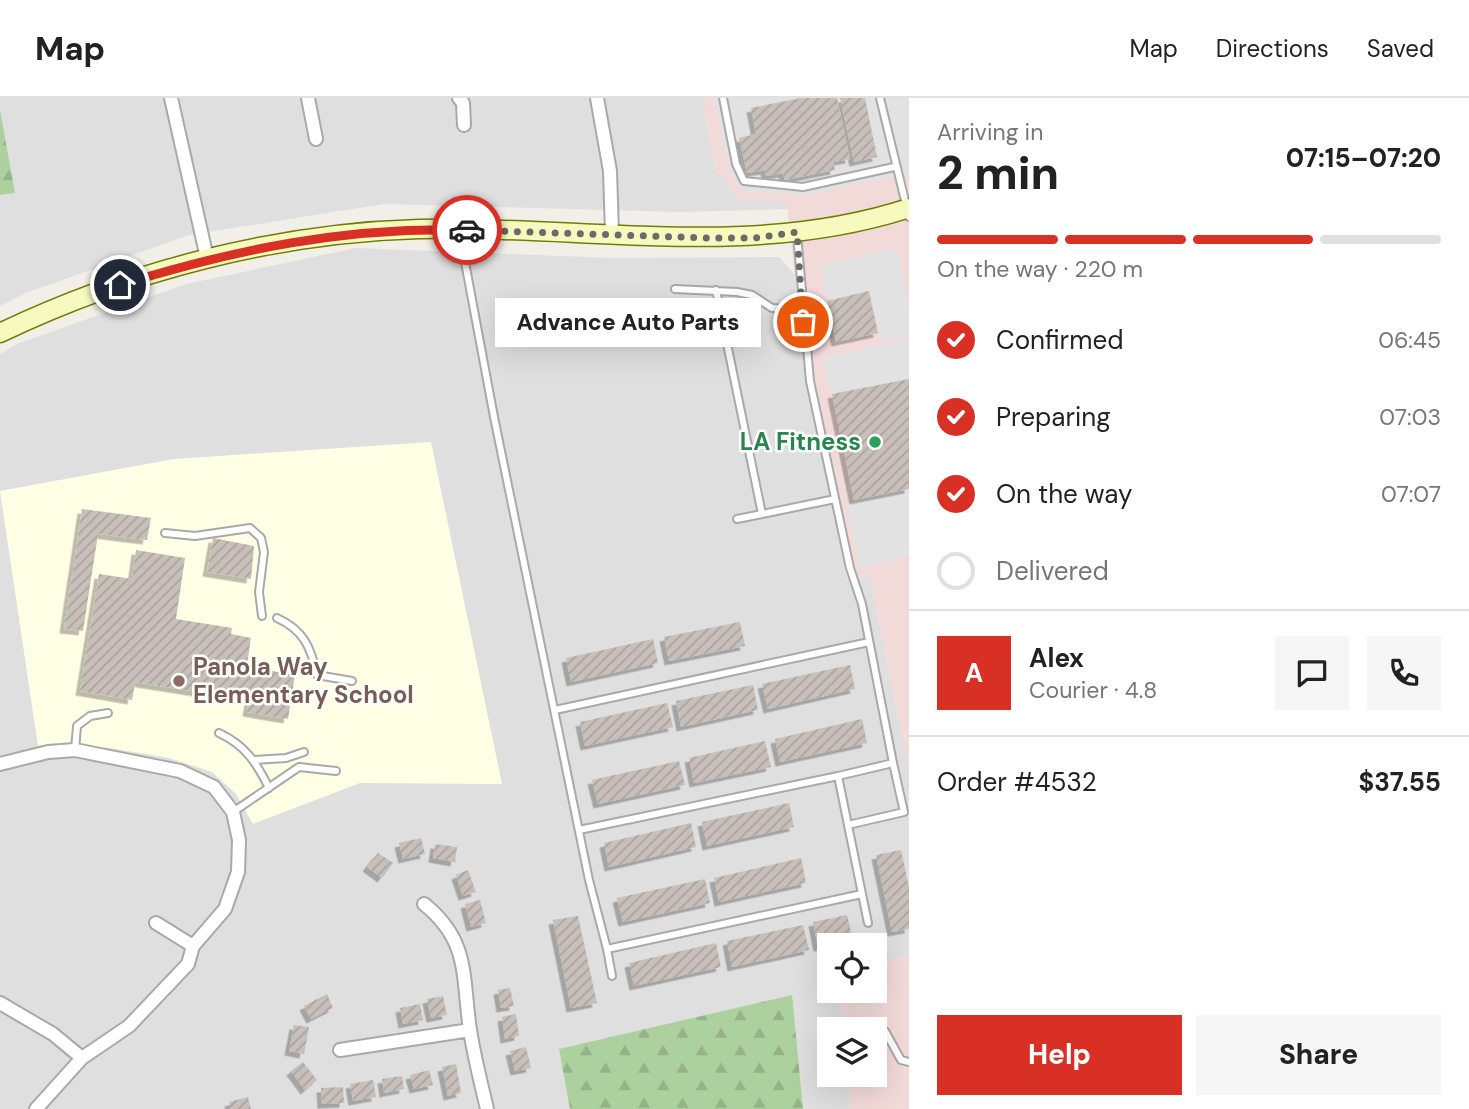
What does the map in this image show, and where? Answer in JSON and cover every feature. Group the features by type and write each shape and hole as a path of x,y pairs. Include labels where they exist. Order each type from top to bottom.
{"main road":[{"path":"0,333 120,285 207,258 329,236 421,229 754,238 908,212"}],"street":[{"path":"171,98 207,258"},
{"path":"308,98 316,139"},
{"path":"459,98 463,103 464,125"},
{"path":"597,98 610,171 612,233"},
{"path":"0,764 48,752 75,750 180,771 214,787 233,812 239,839 238,872 225,909 193,946 188,964 172,984 129,1026 82,1058 36,1109"},
{"path":"424,904 444,920 462,958 470,1030 487,1109"},
{"path":"156,923 193,946"},
{"path":"0,1003 43,1027 82,1058"},
{"path":"340,1050 470,1030"}],"lane":[{"path":"723,98 736,164 744,181 803,187 894,167"},
{"path":"880,98 894,167 908,212"},
{"path":"459,230 494,417 579,830 612,976"},
{"path":"797,232 810,381 904,812 848,824"},
{"path":"675,289 716,290 752,295 772,308 802,310"},
{"path":"716,290 762,514"},
{"path":"737,519 835,499"},
{"path":"165,533 195,537 250,528 261,538 264,552 259,592 262,616"},
{"path":"277,618 294,626 312,649 317,675 352,681"},
{"path":"555,710 869,642"},
{"path":"75,750 77,726 90,716 108,713"},
{"path":"219,733 237,741 254,760 269,788"},
{"path":"254,760 286,758 304,752"},
{"path":"579,830 893,763"},
{"path":"233,812 299,767 336,771"},
{"path":"838,776 868,923"},
{"path":"607,949 862,894"},
{"path":"887,1035 901,1060 909,1062"}],"shaded area":[{"path":"0,98 702,98 716,169 738,198 787,201 788,209 680,212 384,204 189,235 26,293 0,306"},
{"path":"702,98 909,98 909,768 870,577 848,581 801,338 787,202 738,198 716,169"},
{"path":"714,98 909,98 909,174 804,195 741,191 730,170"},
{"path":"356,248 614,258 779,257 795,275 847,580 870,577 909,768 909,955 887,960 887,933 817,933 817,1003 840,1003 842,1017 817,1017 817,1087 848,1087 851,1109 0,1109 0,354 17,344 186,284"},
{"path":"897,248 909,314 909,335 881,341 868,291 827,301 820,264"},
{"path":"909,338 909,379 832,394 823,359"},
{"path":"431,442 502,784 360,783 253,824 236,794 212,772 169,758 110,748 67,744 38,746 0,491 174,459"},
{"path":"909,489 909,555 860,569 845,503"},
{"path":"909,955 909,1109 851,1109 848,1087 887,1087 887,1017 842,1017 840,1003 887,1003 887,960"}],"green space":[{"path":"0,110 15,193 0,195"},
{"path":"792,995 803,1109 570,1109 559,1049"}],"building":[{"path":"801,98 837,98 850,159 833,162 835,170 785,180 783,173 766,176 765,170 747,173 739,138 756,134 751,108"},
{"path":"840,98 865,98 877,157 854,162"},
{"path":"869,291 878,333 836,342 827,301"},
{"name":"LA Fitness","path":"909,379 909,489 854,500 832,394"},
{"path":"82,509 151,518 147,540 98,534 83,631 64,629"},
{"path":"213,538 254,546 251,579 207,572"},
{"path":"136,550 185,558 176,619 232,628 231,634 251,638 246,671 260,673 261,669 295,675 288,719 247,712 251,689 244,688 242,699 135,682 132,700 80,691 99,574 132,579"},
{"path":"740,622 745,646 669,661 664,637"},
{"path":"653,639 658,663 571,682 566,658"},
{"path":"850,665 855,689 768,709 762,684"},
{"path":"753,685 758,710 681,727 676,701"},
{"path":"667,703 673,727 585,746 580,722"},
{"path":"862,719 867,743 780,762 775,739"},
{"path":"765,741 771,767 694,783 689,758"},
{"path":"679,761 685,785 598,804 592,780"},
{"path":"789,803 794,827 707,846 702,822"},
{"path":"691,823 696,847 609,867 604,843"},
{"path":"421,838 425,854 403,859 399,843"},
{"path":"435,844 457,847 455,862 433,858"},
{"path":"901,850 909,887 909,929 892,932 876,855"},
{"path":"378,853 393,863 382,878 367,867"},
{"path":"801,858 806,883 719,902 714,878"},
{"path":"468,870 476,892 463,896 456,875"},
{"path":"705,879 710,903 623,922 617,898"},
{"path":"480,900 486,923 471,927 465,904"},
{"path":"847,915 851,933 817,933 817,942 813,922"},
{"path":"578,916 597,1003 571,1008 553,920"},
{"path":"803,925 809,950 732,967 727,941"},
{"path":"716,943 721,967 634,986 629,963"},
{"path":"510,988 514,1006 501,1008 498,990"},
{"path":"327,994 333,1008 311,1019 304,1006"},
{"path":"443,996 447,1015 431,1018 427,999"},
{"path":"420,1004 423,1020 403,1024 400,1008"},
{"path":"516,1014 519,1036 505,1039 502,1017"},
{"path":"294,1025 309,1027 304,1054 289,1051"},
{"path":"526,1047 531,1068 515,1071 510,1051"},
{"path":"303,1062 317,1080 305,1090 291,1071"},
{"path":"456,1064 461,1093 448,1096 442,1067"},
{"path":"429,1070 433,1085 414,1089 410,1075"},
{"path":"402,1076 404,1089 384,1093 382,1079"},
{"path":"373,1080 376,1097 353,1101 350,1084"},
{"path":"343,1087 344,1103 322,1104 321,1088"},
{"path":"248,1097 251,1109 231,1109 229,1102"}],"way so far":[{"path":"467,230 708,238 754,238 797,232 803,322"}],"place":[{"name":"Advance Auto Parts","path":"803,322"},
{"name":"LA Fitness","path":"875,442"},
{"name":"Panola Way Elementary School","path":"179,681"}],"route":[{"path":"120,285 207,258 329,236 369,231 467,230"}]}
